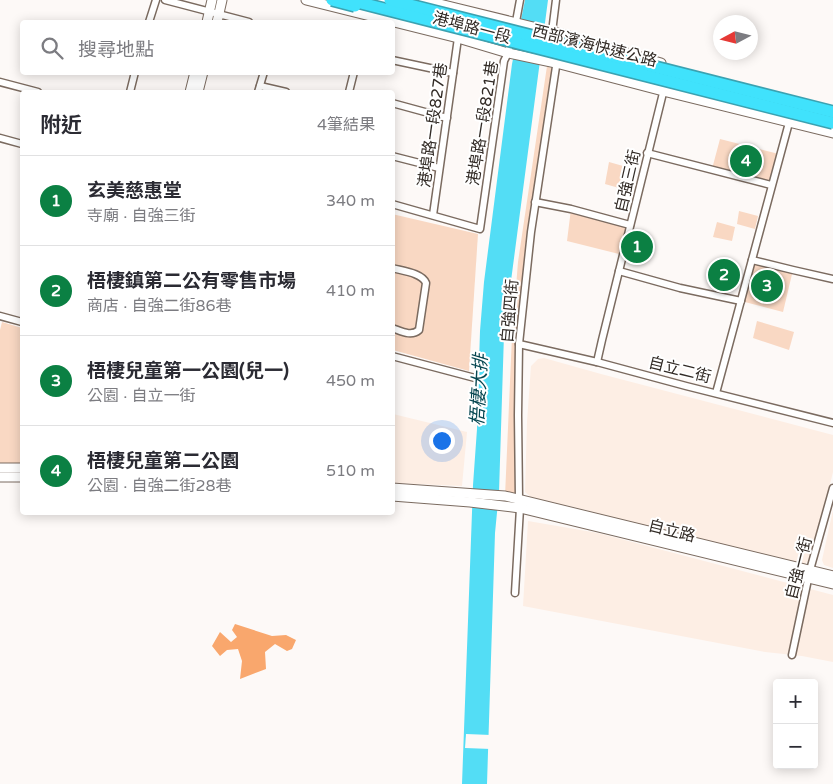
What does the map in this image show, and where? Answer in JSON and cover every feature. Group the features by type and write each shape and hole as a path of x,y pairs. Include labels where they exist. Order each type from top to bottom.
{"highway":[{"path":"332,0 595,68 636,76 654,72"},
{"name":"西部濱海快速公路","path":"349,0 833,113"},
{"name":"西部濱海快速公路","path":"390,0 654,72 833,124"},
{"path":"408,0 626,55 642,60 654,72"}],"street":[{"path":"151,20 156,0"},
{"path":"165,0 210,12 218,19 222,0"},
{"path":"208,20 212,0"},
{"name":"港埠路一段","path":"306,0 386,20"},
{"name":"港埠路一段","path":"372,0 559,47 833,106"},
{"name":"港埠路一段","path":"423,0 562,34 668,70 793,108 811,112 833,113"},
{"name":"港埠路一段821巷","path":"433,215 480,228 504,61 516,23 520,0"},
{"path":"552,32 556,0"},
{"name":"港埠路一段","path":"395,22 508,53 556,63 833,133"},
{"name":"自強四街","path":"515,593 519,504 519,344 535,202 562,34"},
{"name":"港埠路一段827巷","path":"433,215 458,38"},
{"path":"395,61 453,74"},
{"name":"自強三街","path":"597,362 668,70"},
{"path":"130,90 134,75"},
{"path":"190,90 194,75"},
{"path":"198,90 202,75"},
{"path":"259,89 263,75"},
{"path":"351,90 354,75"},
{"path":"0,82 30,90"},
{"path":"716,393 796,98"},
{"path":"395,104 447,118"},
{"name":"港埠路一段","path":"811,112 833,124"},
{"path":"0,138 20,143"},
{"path":"647,153 772,184"},
{"path":"395,157 439,168"},
{"path":"535,202 572,209 630,225"},
{"path":"395,205 433,215"},
{"path":"752,260 833,279"},
{"path":"395,269 419,276 426,283 419,330 410,334 395,329"},
{"path":"620,271 740,301"},
{"path":"0,316 20,321"},
{"name":"自立二街","path":"519,344 597,362 833,423"},
{"path":"395,357 475,378"},
{"path":"0,468 20,468"},
{"path":"0,477 20,477"},
{"path":"395,488 470,497"},
{"name":"自強一街","path":"792,655 809,574 833,488"},
{"path":"395,496 470,497"},
{"name":"自立路","path":"470,497 505,496 519,504 809,574 833,576"},
{"name":"自立路","path":"470,497 504,506 519,504"},
{"name":"自立路","path":"809,574 833,584"}],"shaded area":[{"path":"547,66 555,70 520,336 517,494 505,496 512,336 518,262"},
{"path":"720,139 779,154 771,185 712,169"},
{"path":"609,162 623,166 619,188 605,184"},
{"path":"571,209 630,225 623,255 567,241"},
{"path":"739,211 758,216 755,229 737,224"},
{"path":"395,215 478,234 469,371 395,351"},
{"path":"717,222 735,227 732,241 713,237"},
{"path":"752,260 793,270 783,312 741,301"},
{"path":"757,321 794,332 789,350 753,338"},
{"path":"2,322 20,327 20,463 0,464 0,330"},
{"path":"544,358 833,435 833,472 812,557 805,564 784,562 570,506 535,501 525,492 527,422 531,366 538,359"},
{"path":"395,414 467,432 462,486 395,483"},
{"path":"833,510 833,568 824,565 822,560"},
{"path":"528,521 598,533 833,595 833,662 765,652 523,606"},
{"path":"235,624 272,636 286,635 296,640 292,649 287,651 275,644 265,652 266,669 240,679 242,661 238,649 227,650 220,656 212,646 220,632 231,642 237,637 232,630"}],"water":[{"name":"梧棲大排","path":"525,0 548,0 504,334 487,784 462,784 480,331 484,282 512,64"}],"pier":[{"path":"466,734 491,735 491,749 465,748"}],"place":[{"name":"梧棲兒童第二公園","path":"746,161"},
{"name":"玄美慈惠堂","path":"637,247"},
{"name":"梧棲鎮第二公有零售市場","path":"724,275"},
{"name":"梧棲兒童第一公園(兒一)","path":"767,286"}]}
